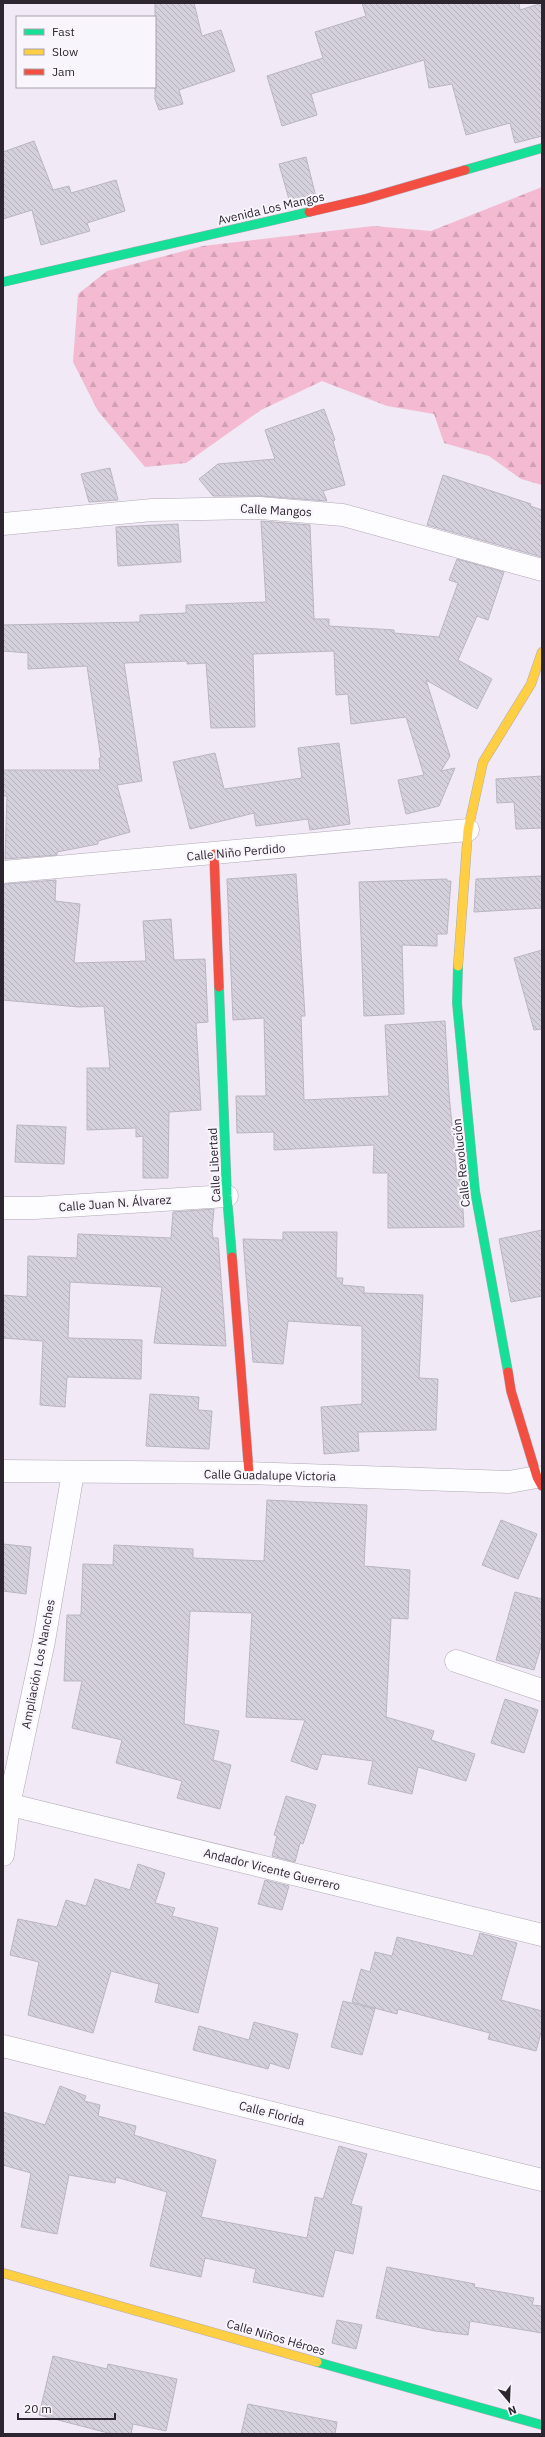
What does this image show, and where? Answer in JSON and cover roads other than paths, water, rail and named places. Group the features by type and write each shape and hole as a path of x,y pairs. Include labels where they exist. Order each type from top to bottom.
{"street":[{"name":"Avenida Los Mangos","path":"3,282 365,199 542,148"},
{"name":"Calle Mangos","path":"3,524 152,510 260,508 320,513 343,515 542,570"},
{"name":"Calle Revolución","path":"540,1482 511,1391 475,1191 457,1003 460,927 468,830 482,762 537,684 542,652"},
{"name":"Calle Niño Perdido","path":"3,872 468,830"},
{"name":"Calle Libertad","path":"214,854 228,1196 249,1473"},
{"name":"Calle Juan N. Álvarez","path":"3,1208 36,1208 228,1196"},
{"name":"Calle Guadalupe Victoria","path":"3,1471 73,1473 249,1473 540,1482"},
{"name":"Ampliación Los Nanches","path":"3,1855 6,1804 44,1641 73,1473"},
{"path":"456,1661 542,1690"},
{"name":"Andador Vicente Guerrero","path":"6,1804 542,1935"},
{"name":"Calle Florida","path":"3,2046 542,2180"},
{"name":"Calle Niños Héroes","path":"3,2273 542,2424"}]}
